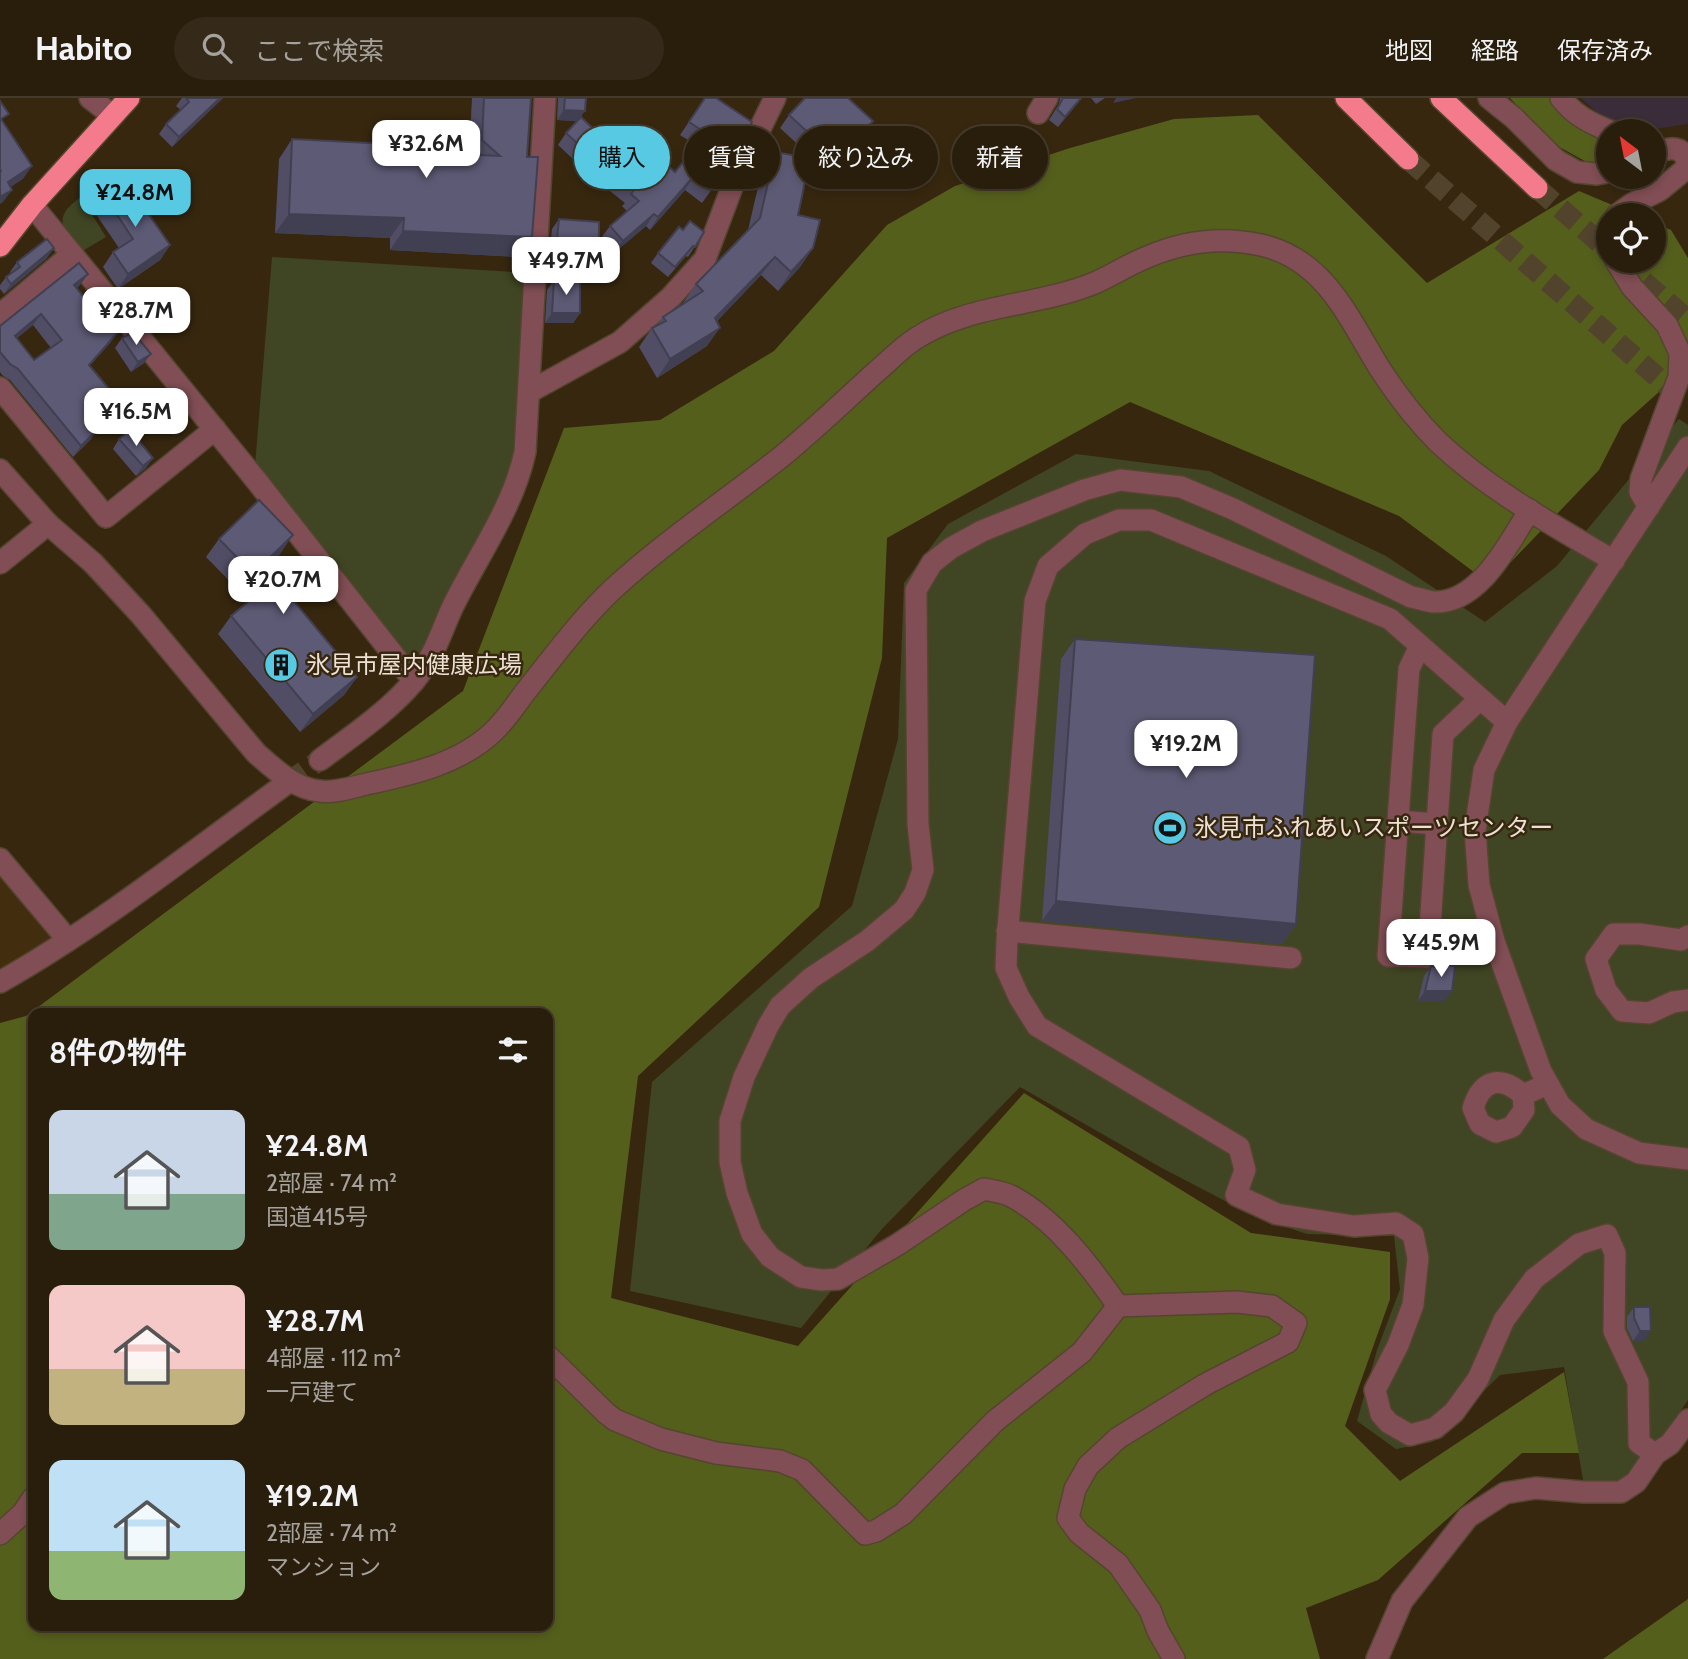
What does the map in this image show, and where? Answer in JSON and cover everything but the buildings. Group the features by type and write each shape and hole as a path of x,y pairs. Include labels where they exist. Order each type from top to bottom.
{"highway":[{"path":"0,246 32,205 129,98"},
{"path":"1335,98 1370,122"},
{"path":"1346,98 1408,159"},
{"path":"1447,100 1537,188"}],"street":[{"path":"90,98 112,115"},
{"path":"320,760 387,709 414,681 435,653 453,607 494,533 520,473 525,452 529,392 545,98"},
{"path":"529,392 620,342 671,297 705,259 734,182 775,98"},
{"path":"1489,98 1514,118 1556,160 1577,172 1596,174"},
{"path":"1561,98 1569,108 1596,125"},
{"path":"1666,149 1682,151 1687,158 1688,167 1666,185"},
{"path":"1634,203 1661,189"},
{"path":"32,205 215,429 414,681"},
{"path":"0,470 48,524 93,563 141,615 256,753 278,773 299,785 321,791 398,777 439,765 473,747 495,731 575,629 610,592 656,551 782,455 911,341 946,321 997,307 1058,295 1094,283 1144,258 1183,243 1228,239 1266,246 1297,260 1321,277 1343,305 1379,367 1413,415 1436,440 1475,474 1614,561"},
{"path":"0,315 72,254"},
{"path":"1623,273 1632,287 1667,325 1680,353 1679,377 1641,479 1640,492 1649,507"},
{"path":"0,388 106,517 215,429"},
{"path":"1688,447 1507,722 1484,770 1475,830 1479,885 1494,941 1529,1041 1560,1105 1586,1129 1639,1153 1688,1159"},
{"path":"1118,1306 1099,1279 1046,1220 1009,1195 984,1189 838,1279 822,1280 801,1277 770,1257 752,1234 737,1193 730,1162 730,1122 744,1077 768,1026 780,1006 811,978 867,941 904,910 915,893 923,870 918,824 916,590 932,563 951,548 982,531 1084,490 1120,480 1181,487 1233,509 1411,597 1435,602 1457,596 1477,584 1492,570 1530,510"},
{"path":"1507,722 1390,619 1152,520 1119,520 1085,534 1048,566 1035,601 1006,968 1019,997 1037,1026 1239,1147 1245,1170 1236,1195 1277,1214 1354,1226 1396,1223 1413,1234 1418,1258 1413,1305 1398,1345 1376,1390 1381,1414 1389,1423 1410,1435 1435,1428 1454,1412 1478,1379 1504,1320 1534,1279 1579,1244 1607,1235 1615,1253 1614,1331 1638,1382 1639,1443 1655,1454"},
{"path":"0,564 48,524"},
{"path":"1420,646 1409,669 1388,956 1428,957 1443,734 1480,699"},
{"path":"0,982 42,958 145,887 287,783"},
{"path":"1398,821 1437,824"},
{"path":"0,859 68,940"},
{"path":"1007,931 1291,958"},
{"path":"1688,936 1681,940 1640,934 1614,934 1596,959 1606,990 1622,1011 1649,1013 1673,1002 1688,1000"},
{"path":"1523,1095 1548,1084"},
{"path":"1118,1306 1237,1302 1272,1306 1296,1323 1288,1342 1206,1384 1118,1438 1088,1466 1074,1489 1068,1518 1079,1532 1118,1564 1150,1610 1174,1659"},
{"path":"553,1361 615,1420 661,1439 716,1453 780,1461 802,1470 865,1534 876,1531 903,1514 995,1421 1082,1352 1118,1306"},
{"path":"1377,1659 1402,1601 1468,1517 1505,1493 1536,1488 1621,1492 1636,1482 1655,1454 1671,1444 1688,1420"},
{"path":"0,1534 28,1506"}],"shaded area":[{"path":"1581,98 1688,98 1688,124 1666,127 1666,119 1604,119"},
{"path":"0,868 58,938 0,970"}],"green space":[{"path":"1510,98 1569,98 1596,121 1596,164 1592,165 1552,143"},
{"path":"1258,115 1427,283 1579,191 1608,203 1596,203 1596,273 1666,273 1666,228 1671,230 1688,258 1688,366 1622,425 1599,470 1490,584 1399,516 1130,402 887,538 882,658 819,907 638,1076 611,1298 798,1346 1024,1093 1251,1233 1390,1252 1390,1299 1345,1426 1400,1481 1564,1372 1579,1453 1522,1453 1378,1580 1306,1608 1320,1659 0,1659 0,1023 28,1015 28,1631 553,1631 553,1008 37,1008 463,691 564,428 660,420 774,351 887,225 952,188 1048,189 1048,155 1174,119"},
{"path":"81,197 106,237 79,253 65,230 63,217"},
{"path":"272,257 529,273 512,467 500,507 426,648 410,657 255,466"},
{"path":"1679,419 1688,425 1688,1400 1628,1481 1584,1486 1564,1367 1500,1375 1432,1442 1396,1449 1357,1421 1377,1350 1400,1289 1394,1236 1307,1234 1254,1216 1160,1167 1020,1087 881,1230 801,1328 630,1291 652,1082 852,906 898,739 904,583 948,524 1076,454 1209,471 1386,556 1485,622 1557,566"},
{"path":"1688,1599 1688,1659 1603,1659"}],"tunnel":[{"path":"1408,159 1688,404"},
{"path":"1537,188 1596,240"},
{"path":"1634,273 1688,320"},
{"path":"287,783 320,760"}],"place":[{"name":"氷見市屋内健康広場","path":"281,665"},
{"name":"氷見市ふれあいスポーツセンター","path":"1170,828"}]}
